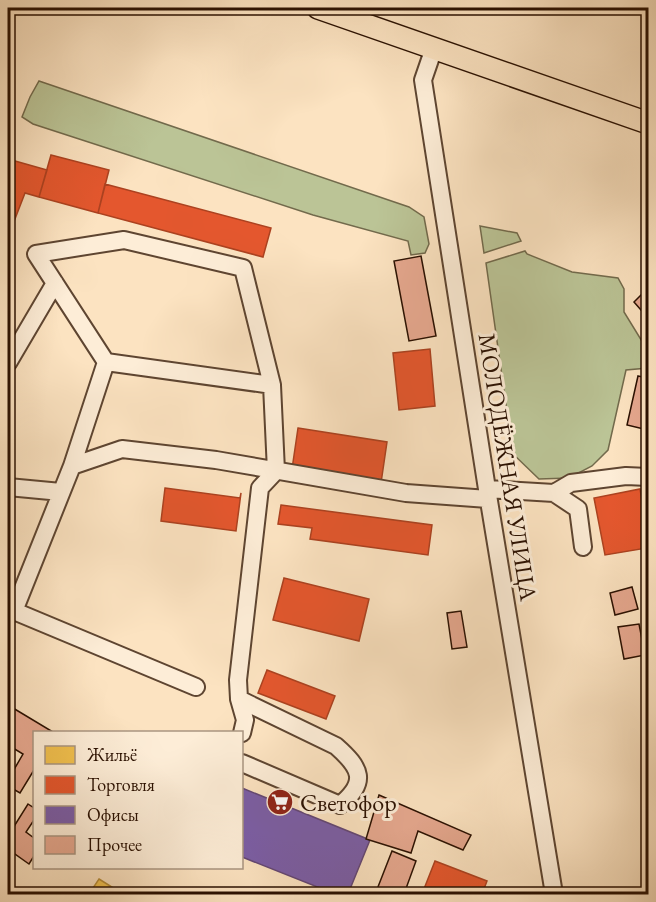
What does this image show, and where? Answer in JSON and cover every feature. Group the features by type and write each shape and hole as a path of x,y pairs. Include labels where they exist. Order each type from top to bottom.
{"main road":[{"path":"318,8 648,123"}],"street":[{"name":"МОЛОДЁЖНАЯ УЛИЦА","path":"434,48 423,80 487,494 554,894"},
{"path":"242,731 245,720 238,699 238,680 260,488 276,471 272,385 243,268 124,240 36,254 106,362 272,385"},
{"path":"8,363 55,283"},
{"path":"106,362 72,465 14,611 196,687"},
{"path":"72,465 122,449 216,460 406,493 554,494 578,509 583,547"},
{"path":"554,494 571,483 626,476 648,477"},
{"path":"8,488 61,492"},
{"path":"238,699 336,746 356,769 359,781 353,793 340,804 243,763"}],"green space":[{"path":"39,81 409,207 424,217 429,244 425,253 411,255 408,241 313,215 33,124 22,117"},
{"path":"480,226 517,233 521,241 484,253"},
{"path":"525,251 527,254 572,272 618,278 624,289 624,312 648,351 648,368 626,370 608,450 592,466 569,478 539,479 513,454 486,263"}],"building: Жильё":[{"path":"99,879 123,894 89,894"}],"building: Торговля":[{"path":"51,155 109,170 98,213 39,197"},
{"path":"8,159 47,170 39,197 25,193 8,237"},
{"path":"105,184 271,228 263,257 98,213"},
{"path":"430,349 435,406 399,410 393,353"},
{"path":"298,428 387,442 381,483 292,469"},
{"path":"165,488 240,498 241,493 236,531 161,521"},
{"path":"640,489 644,512 648,511 648,526 643,527 647,548 605,555 594,498"},
{"path":"281,505 432,525 428,555 310,539 312,528 278,524"},
{"path":"284,578 369,599 359,641 273,620"},
{"path":"267,670 335,696 326,719 258,693"},
{"path":"435,861 487,881 482,894 422,894"}],"building: Офисы":[{"path":"243,788 370,840 348,894 335,894 243,857"}],"building: Прочее":[{"path":"421,256 436,336 409,341 394,261"},
{"path":"648,288 648,318 634,302"},
{"path":"638,376 648,378 648,430 627,425"},
{"path":"632,587 638,609 615,615 610,593"},
{"path":"461,611 467,647 452,649 447,613"},
{"path":"639,624 645,655 624,659 618,627"},
{"path":"8,705 51,731 33,731 33,772 20,793 8,786 8,780 23,754 8,745"},
{"path":"379,795 471,835 463,850 418,831 411,853 366,839"},
{"path":"28,804 33,807 33,822 26,832 33,837 33,858 29,864 8,849 8,836"},
{"path":"392,851 416,861 404,894 376,892"}],"place":[{"name":"Светофор","path":"280,802"}]}
